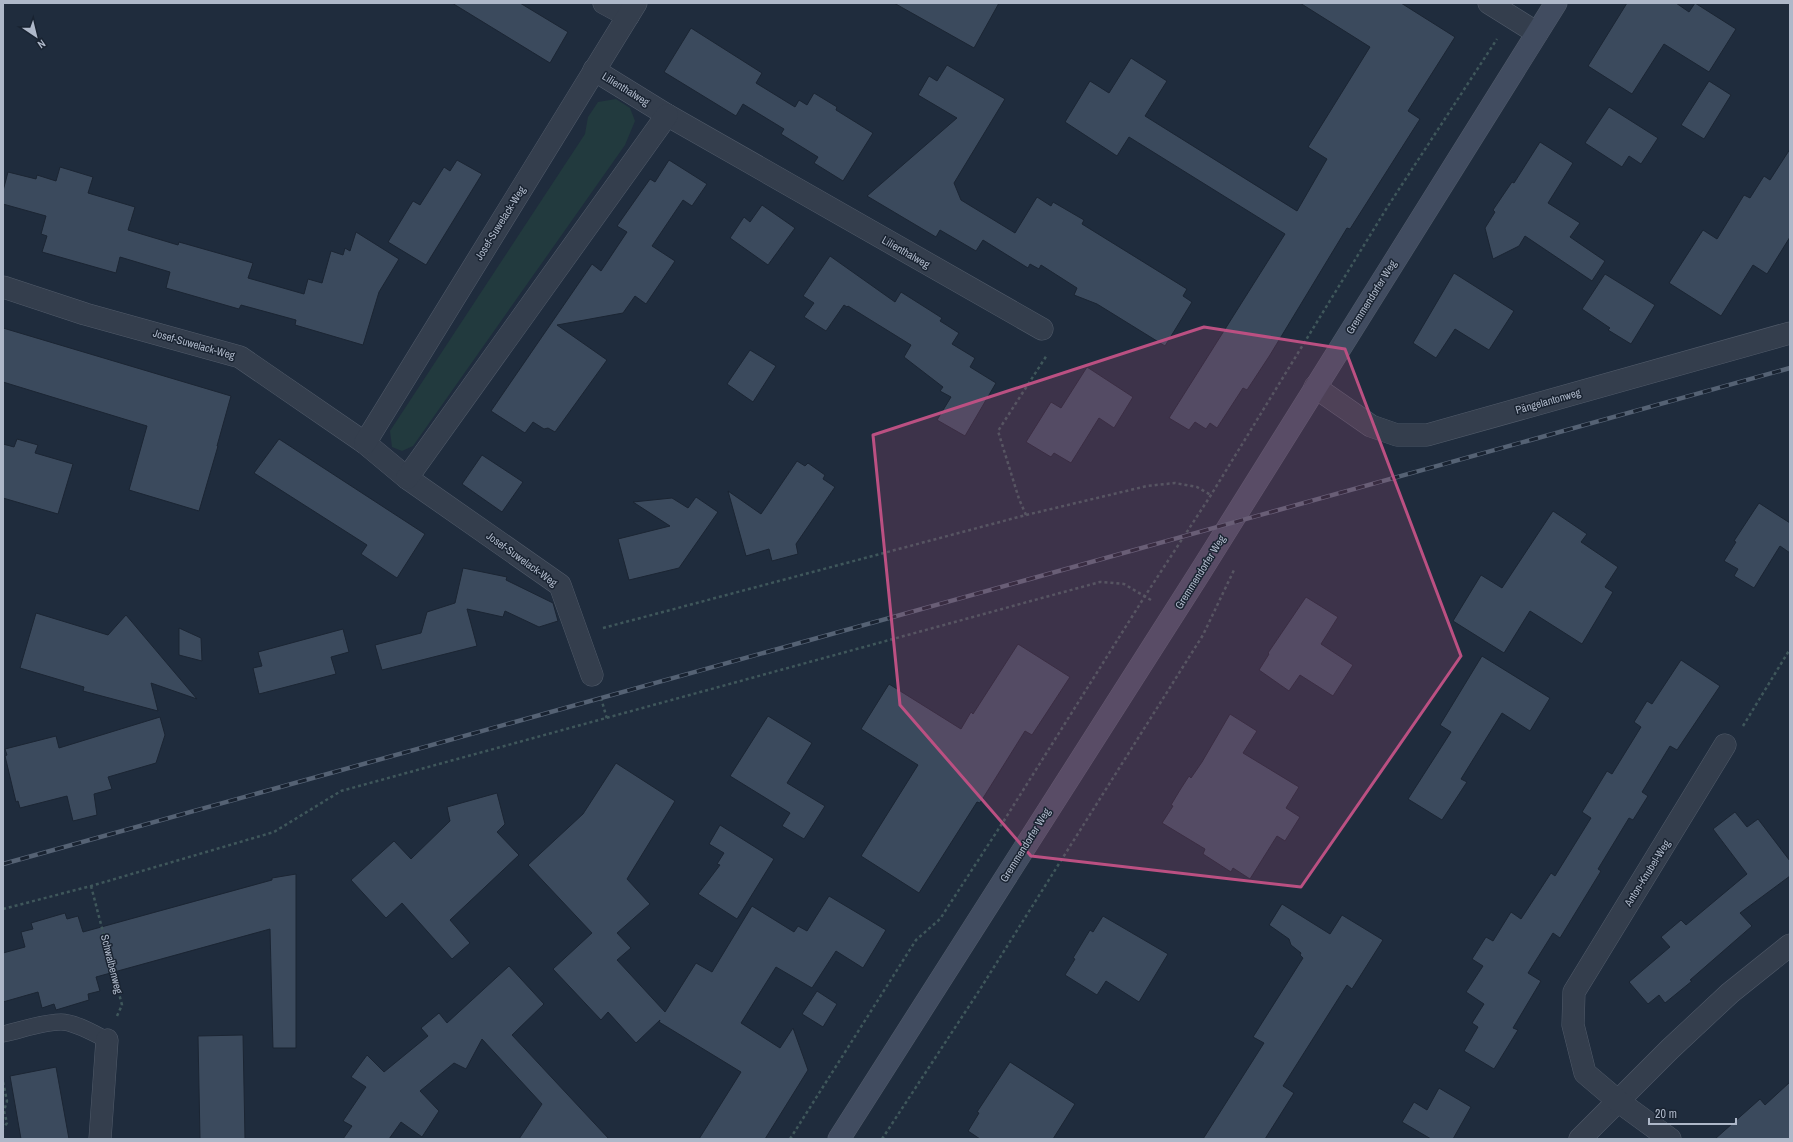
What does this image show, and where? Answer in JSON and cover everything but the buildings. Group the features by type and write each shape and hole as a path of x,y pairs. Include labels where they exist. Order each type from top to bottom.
{"street":[{"path":"604,3 632,9"},
{"path":"1489,3 1537,33"},
{"name":"Gremmendorfer Weg","path":"840,1139 1199,574 1556,3"},
{"name":"Josef-Suwelack-Weg","path":"365,443 632,9"},
{"name":"Lilienthalweg","path":"594,70 667,115 1042,329"},
{"path":"407,478 667,115"},
{"name":"Josef-Suwelack-Weg","path":"3,287 85,314 240,357 365,443 407,478 560,585 592,675"},
{"name":"Pängelantonweg","path":"1315,387 1370,426 1397,435 1428,435 1790,333"},
{"name":"Anton-Knubel-Weg","path":"1670,1139 1585,1073 1573,1025 1574,992 1725,745"},
{"path":"1580,1139 1670,1049 1730,993 1790,945"},
{"path":"100,1139 107,1040"}],"lane":[{"path":"3,1034 38,1025 62,1022 89,1030 107,1040"}],"path":[{"path":"790,1139 916,940 940,919 1145,596 1211,495 1388,206 1496,42 1507,15"},
{"path":"1026,515 1019,499 998,431 1047,356 1042,329"},
{"path":"578,634 1026,515 1147,486 1175,483 1197,486 1211,495"},
{"path":"3,909 91,886 274,832 341,791 607,719 1100,582 1124,584 1145,596"},
{"path":"882,1139 977,994 1203,635 1228,586"},
{"path":"1725,745 1743,726 1790,649"},
{"path":"603,705 607,719"},
{"name":"Schwalbenweg","path":"91,886 122,1005 107,1040"},
{"path":"3,1082 8,1101 3,1111 7,1123 3,1128"}],"highlighted area":[{"path":"1204,327 1345,349 1461,656 1301,887 1031,856 900,705 873,435"}],"green space":[{"path":"616,99 630,108 635,121 625,145 413,446 402,451 392,447 390,431 585,134 588,117 598,102"}],"railway":[{"path":"3,864 1790,368"}]}
